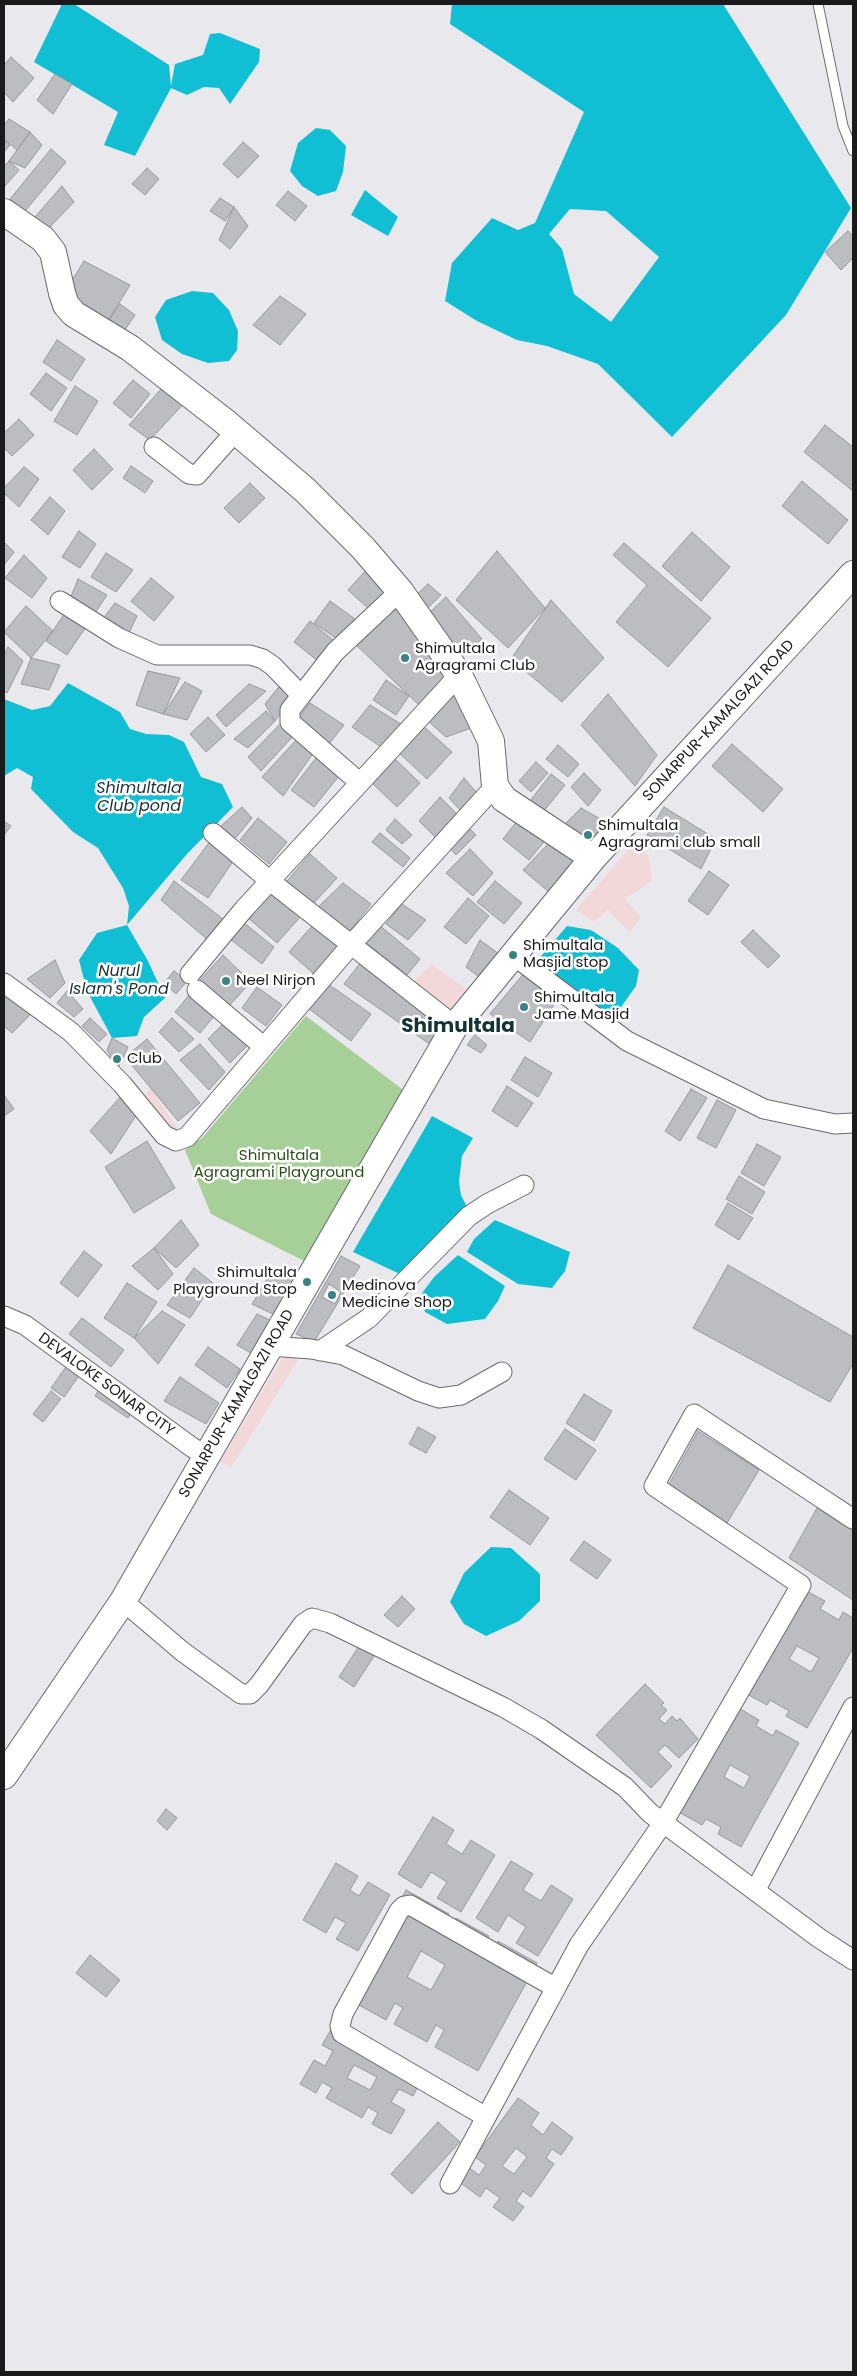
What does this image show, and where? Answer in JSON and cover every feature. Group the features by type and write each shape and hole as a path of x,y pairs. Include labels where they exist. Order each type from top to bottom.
{"main road":[{"path":"4,212 43,239 53,252 66,305 74,314 130,348 236,431 305,490 363,548 400,590 459,675 491,741 495,786 504,799 593,858"},
{"name":"SONARPUR-KAMALGAZI ROAD","path":"4,1776 123,1600 455,1026 593,858 853,574"}],"street":[{"path":"154,446 189,474 196,475 236,431"},
{"path":"359,782 290,722 290,710 334,652 400,590"},
{"path":"60,601 119,638 157,655 250,654 263,659 273,666 301,695"},
{"path":"264,1047 193,982 270,881 459,675"},
{"path":"4,983 71,1032 122,1084 164,1135 176,1142 188,1137 351,945 495,786"},
{"path":"213,833 270,881 455,1026"},
{"path":"513,955 627,1041 764,1109 836,1124 853,1123"},
{"path":"320,1351 369,1318 469,1216 487,1204 524,1185"},
{"name":"DEVALOKE SONAR CITY","path":"4,1316 25,1325 193,1448 207,1456"},
{"path":"270,1346 343,1355 418,1391 439,1398 461,1395 502,1372"},
{"path":"450,2184 579,1945 663,1823 801,1585 654,1486 694,1414 853,1519"},
{"path":"123,1600 183,1652 241,1694 250,1694 259,1685 307,1620 321,1619 503,1707 541,1729 625,1787 650,1813 663,1823 853,1960"},
{"path":"755,1891 853,1707"},
{"path":"486,2117 342,2033 340,2026 343,2014 399,1911 404,1906 410,1904 556,1988"}],"lane":[{"path":"818,4 843,126 853,151"}],"shaded area":[{"path":"633,844 649,856 652,880 637,892 625,898 641,917 630,933 608,910 594,922 576,910"},
{"path":"432,964 470,992 453,1013 412,983"},
{"path":"150,1087 179,1131 166,1127 144,1097"},
{"path":"285,1353 298,1360 231,1468 220,1462"}],"green space":[{"name":"Shimultala Agragrami Playground","path":"306,1016 406,1092 310,1264 211,1214 185,1150 202,1138"}],"water":[{"path":"62,4 74,4 169,65 171,86 175,64 203,55 210,34 220,33 260,49 259,62 230,104 219,88 204,87 187,95 171,88 135,156 104,145 118,112 34,62"},
{"path":"452,4 723,4 851,208 786,315 672,437 598,364 547,346 517,340 477,321 445,301 452,263 492,218 518,230 535,223 584,112 450,24","holes":["570,209 606,211 659,257 611,322 574,294 562,249 549,234"]},
{"path":"316,128 330,130 346,146 343,172 336,191 318,196 302,186 290,171 298,143"},
{"path":"365,190 398,217 388,236 351,215"},
{"path":"192,291 213,293 229,310 238,331 237,350 229,361 208,363 182,354 162,340 155,317 166,300"},
{"name":"Shimultala Club pond","path":"68,683 120,712 130,729 146,734 169,735 184,742 201,777 222,784 233,807 187,854 127,925 129,906 123,888 98,848 73,832 31,789 33,777 17,768 4,776 4,699 32,710 50,706"},
{"name":"Nurul Islam's Pond","path":"127,925 148,961 165,998 144,1017 137,1036 112,1038 87,991 79,960 97,933"},
{"path":"567,926 591,930 618,948 639,970 636,986 616,1014 602,1010 536,962"},
{"path":"432,1116 473,1138 462,1156 459,1182 461,1195 468,1209 402,1275 353,1252"},
{"path":"495,1220 570,1252 565,1271 552,1288 518,1284 467,1252 474,1239"},
{"path":"458,1255 505,1286 498,1301 485,1319 447,1324 425,1312 420,1296 434,1277"},
{"path":"491,1547 511,1548 540,1574 540,1601 519,1621 486,1636 464,1624 450,1602 464,1573"}],"building":[{"path":"11,57 34,78 13,102 4,92 4,65"},
{"path":"55,74 72,84 53,114 37,100"},
{"path":"9,119 30,132 17,150 4,139 4,125"},
{"path":"30,132 42,145 25,168 9,161"},
{"path":"4,140 10,145 4,152"},
{"path":"243,142 259,156 238,178 223,164"},
{"path":"51,149 66,162 25,211 10,199"},
{"path":"9,161 19,170 4,187 4,166"},
{"path":"147,168 159,179 145,195 132,184"},
{"path":"62,186 74,202 48,229 34,218"},
{"path":"288,191 307,206 295,221 276,205"},
{"path":"220,198 234,207 225,221 210,211"},
{"path":"234,207 248,226 230,249 219,240"},
{"path":"848,231 853,236 853,258 841,270 825,252"},
{"path":"84,261 130,285 105,326 71,311 73,279"},
{"path":"280,296 306,314 280,345 253,325"},
{"path":"120,304 135,315 120,337 105,326"},
{"path":"57,340 85,359 71,381 43,362"},
{"path":"46,373 67,388 51,411 30,394"},
{"path":"170,379 187,400 150,440 129,425"},
{"path":"133,380 150,394 131,418 113,403"},
{"path":"75,386 98,401 77,435 54,421"},
{"path":"19,419 34,435 12,456 4,448 4,433"},
{"path":"825,425 853,447 853,491 804,452"},
{"path":"94,449 113,469 92,490 73,470"},
{"path":"131,466 153,481 145,493 123,478"},
{"path":"24,467 39,479 19,507 4,493 4,488"},
{"path":"802,481 848,520 828,544 782,506"},
{"path":"250,483 265,498 239,523 224,508"},
{"path":"50,497 65,511 48,535 31,520"},
{"path":"79,531 96,544 80,568 62,557"},
{"path":"692,532 730,567 701,601 662,566"},
{"path":"4,542 14,552 4,565"},
{"path":"624,543 711,618 668,667 616,622 647,585 613,555"},
{"path":"497,551 545,608 508,648 456,600"},
{"path":"106,553 133,570 116,592 91,577"},
{"path":"24,555 47,578 32,598 5,578"},
{"path":"368,568 390,588 370,610 348,590"},
{"path":"151,578 174,597 154,621 131,601"},
{"path":"78,579 107,595 95,613 70,599"},
{"path":"428,584 441,595 426,610 413,598"},
{"path":"446,597 482,639 464,655 428,614"},
{"path":"551,600 604,658 562,702 511,659"},
{"path":"330,601 355,619 340,641 314,623"},
{"path":"115,603 137,616 128,635 102,620"},
{"name":"Shimultala Agragrami Club","path":"400,603 450,675 421,707 353,642"},
{"path":"26,606 53,631 31,658 4,632"},
{"path":"65,613 86,627 67,655 46,641"},
{"path":"310,621 339,645 323,665 294,642"},
{"path":"8,647 23,661 7,693 4,691 4,655"},
{"path":"31,658 60,665 49,690 21,684"},
{"path":"148,671 180,678 163,714 136,705"},
{"path":"386,680 409,696 396,715 373,700"},
{"path":"185,682 202,691 187,720 163,714"},
{"path":"282,683 294,696 275,721 265,704"},
{"path":"249,684 266,691 226,727 216,715"},
{"path":"459,691 477,726 446,737 427,720"},
{"path":"608,694 657,755 635,786 581,725"},
{"path":"310,703 344,725 329,744 299,717"},
{"path":"370,705 401,724 381,747 352,727"},
{"path":"266,711 275,721 248,748 234,739"},
{"path":"208,717 225,735 206,752 190,734"},
{"path":"282,722 295,734 261,771 248,757"},
{"path":"422,725 452,752 427,779 397,751"},
{"path":"297,739 314,752 283,796 262,777"},
{"path":"732,744 783,789 763,812 712,766"},
{"path":"558,745 579,764 568,777 546,759"},
{"path":"392,756 420,783 397,807 369,780"},
{"path":"316,758 339,776 314,807 291,790"},
{"path":"536,762 548,773 531,792 519,781"},
{"path":"584,773 601,790 588,806 571,787"},
{"path":"551,774 565,785 543,812 529,802"},
{"path":"464,778 477,793 460,810 449,798"},
{"path":"440,797 458,815 438,840 419,821"},
{"path":"242,807 252,818 234,840 220,827"},
{"path":"664,807 716,839 701,869 647,835"},
{"name":"Shimultala Agragrami club small","path":"581,808 609,824 590,844 563,826"},
{"path":"521,816 548,837 529,860 503,839"},
{"path":"258,818 287,842 269,864 240,840"},
{"path":"395,819 412,835 402,844 386,830"},
{"path":"4,821 11,826 4,835"},
{"path":"465,824 476,835 456,855 446,844"},
{"path":"380,833 410,858 403,867 372,842"},
{"path":"211,840 232,863 208,898 181,880"},
{"path":"552,840 579,859 549,892 523,870"},
{"path":"470,849 493,873 473,896 446,873"},
{"path":"310,854 337,878 313,904 287,881"},
{"path":"709,871 729,885 708,915 688,901"},
{"path":"174,881 223,919 208,940 161,900"},
{"path":"495,881 522,903 504,924 477,902"},
{"path":"343,883 371,904 349,932 317,908"},
{"path":"269,887 302,915 277,943 246,916"},
{"path":"468,898 489,916 466,944 444,927"},
{"path":"402,904 426,920 408,940 386,924"},
{"path":"243,922 274,947 262,964 230,939"},
{"path":"378,924 420,959 407,975 364,941"},
{"path":"313,925 338,946 314,974 289,952"},
{"path":"753,930 780,956 768,968 741,942"},
{"path":"480,940 499,954 480,978 466,967"},
{"name":"Neel Nirjon","path":"223,955 251,982 228,1007 200,980"},
{"path":"55,960 65,983 50,998 27,979"},
{"path":"361,962 444,1028 431,1045 344,984"},
{"path":"174,971 187,981 176,994 164,983"},
{"name":"Shimultala Jame Masjid","path":"524,973 557,1000 530,1042 490,1014"},
{"path":"328,984 371,1014 351,1041 308,1008"},
{"path":"257,987 282,1005 266,1026 242,1008"},
{"path":"4,991 31,1014 12,1033 4,1026"},
{"path":"67,991 83,1009 74,1017 57,1003"},
{"path":"190,994 215,1015 200,1033 175,1012"},
{"path":"90,1018 107,1034 99,1042 82,1026"},
{"path":"172,1018 194,1039 179,1052 159,1032"},
{"path":"224,1023 247,1046 230,1063 208,1039"},
{"path":"475,1035 487,1045 481,1053 467,1045"},
{"name":"Club","path":"112,1038 128,1047 118,1068 107,1050"},
{"path":"147,1039 200,1103 178,1121 125,1057"},
{"path":"200,1044 225,1072 209,1090 180,1060"},
{"path":"525,1057 552,1073 538,1097 511,1080"},
{"path":"507,1086 533,1103 517,1127 492,1111"},
{"path":"691,1089 707,1098 680,1141 665,1131"},
{"path":"4,1095 14,1109 4,1116"},
{"path":"122,1095 137,1114 111,1154 90,1131"},
{"path":"717,1100 736,1110 716,1148 697,1138"},
{"path":"147,1141 175,1188 134,1213 105,1167"},
{"path":"757,1144 781,1157 764,1186 741,1173"},
{"path":"739,1176 765,1192 752,1214 726,1199"},
{"path":"728,1203 753,1218 739,1240 715,1225"},
{"path":"181,1220 199,1245 176,1268 154,1248"},
{"path":"154,1248 173,1274 158,1290 132,1266"},
{"path":"84,1251 102,1265 78,1297 60,1283"},
{"path":"341,1256 360,1266 314,1342 296,1334"},
{"path":"728,1265 853,1337 853,1364 830,1402 693,1328"},
{"path":"194,1268 213,1283 190,1318 167,1305"},
{"path":"273,1269 299,1277 277,1316 252,1304"},
{"path":"127,1283 157,1302 134,1338 104,1318"},
{"name":"Medinova Medicine Shop","path":"329,1284 341,1292 335,1304 322,1297"},
{"path":"162,1311 185,1325 158,1364 134,1338"},
{"path":"257,1314 274,1322 256,1356 237,1345"},
{"path":"82,1318 124,1350 111,1367 69,1334"},
{"path":"208,1347 240,1369 227,1388 195,1365"},
{"path":"68,1364 81,1373 64,1397 51,1388"},
{"path":"180,1377 219,1403 206,1424 164,1401"},
{"path":"101,1386 134,1408 128,1418 95,1396"},
{"path":"51,1391 61,1399 43,1422 33,1414"},
{"path":"584,1394 612,1411 594,1441 566,1423"},
{"path":"418,1427 436,1437 426,1453 409,1444"},
{"path":"565,1429 596,1450 576,1480 544,1459"},
{"path":"698,1431 759,1470 727,1523 669,1484"},
{"path":"509,1490 549,1518 530,1545 490,1517"},
{"path":"817,1508 853,1531 853,1600 789,1558"},
{"path":"584,1541 611,1560 597,1579 570,1560"},
{"path":"805,1590 825,1601 820,1609 839,1620 843,1612 853,1618 853,1648 807,1728 786,1716 789,1711 770,1700 767,1705 745,1693","holes":["797,1646 819,1658 811,1672 789,1659"]},
{"path":"402,1596 415,1609 398,1627 384,1615"},
{"path":"361,1643 376,1653 354,1687 339,1677"},
{"path":"645,1684 664,1703 661,1705 667,1710 659,1719 665,1724 672,1716 677,1721 680,1718 698,1739 679,1758 665,1745 658,1752 672,1766 651,1788 596,1735"},
{"path":"737,1707 759,1720 756,1726 773,1736 776,1730 799,1743 741,1847 718,1834 721,1827 706,1819 702,1825 677,1811","holes":["730,1765 750,1776 744,1788 724,1777"]},
{"path":"166,1809 177,1818 167,1830 157,1821"},
{"path":"433,1817 454,1830 446,1844 462,1854 471,1840 495,1855 461,1912 437,1898 447,1882 431,1872 421,1888 398,1874"},
{"path":"511,1861 533,1874 523,1890 541,1901 551,1885 573,1899 538,1956 516,1943 526,1927 508,1915 498,1932 476,1918"},
{"path":"336,1863 358,1876 350,1890 359,1896 368,1882 390,1895 358,1951 336,1939 346,1923 335,1917 326,1933 303,1920"},
{"path":"406,1890 449,1914 440,1930 447,1934 456,1918 489,1936 480,1952 489,1957 498,1941 537,1963 478,2071 435,2047 444,2030 436,2025 427,2042 394,2024 403,2008 395,2003 386,2020 346,1998","holes":["421,1951 445,1965 431,1990 407,1977"]},
{"path":"90,1955 120,1980 106,1997 76,1973"},
{"path":"336,2021 426,2071 413,2096 399,2089 391,2102 405,2110 391,2134 372,2124 378,2113 368,2107 362,2118 326,2098 332,2088 322,2082 316,2093 300,2084 314,2060 325,2066 333,2051 322,2045","holes":["354,2065 377,2077 370,2090 347,2078"]},
{"path":"518,2098 539,2113 531,2125 543,2135 552,2122 573,2138 561,2155 552,2149 546,2158 554,2164 531,2197 523,2191 516,2201 524,2207 513,2221 493,2207 500,2198 486,2188 480,2197 458,2181 468,2167 479,2175 486,2165 475,2157","holes":["516,2148 527,2157 514,2174 502,2166"]},
{"path":"438,2122 460,2142 412,2194 391,2174"}],"place":[{"name":"Shimultala Agragrami Club","path":"405,658"},
{"name":"Shimultala Agragrami club small","path":"588,835"},
{"name":"Shimultala Masjid stop","path":"513,955"},
{"name":"Neel Nirjon","path":"226,981"},
{"name":"Shimultala Jame Masjid","path":"524,1007"},
{"name":"Club","path":"117,1059"},
{"name":"Shimultala Playground Stop","path":"307,1282"},
{"name":"Medinova Medicine Shop","path":"332,1295"}],"district":[{"name":"Shimultala","path":"458,1027"}]}
